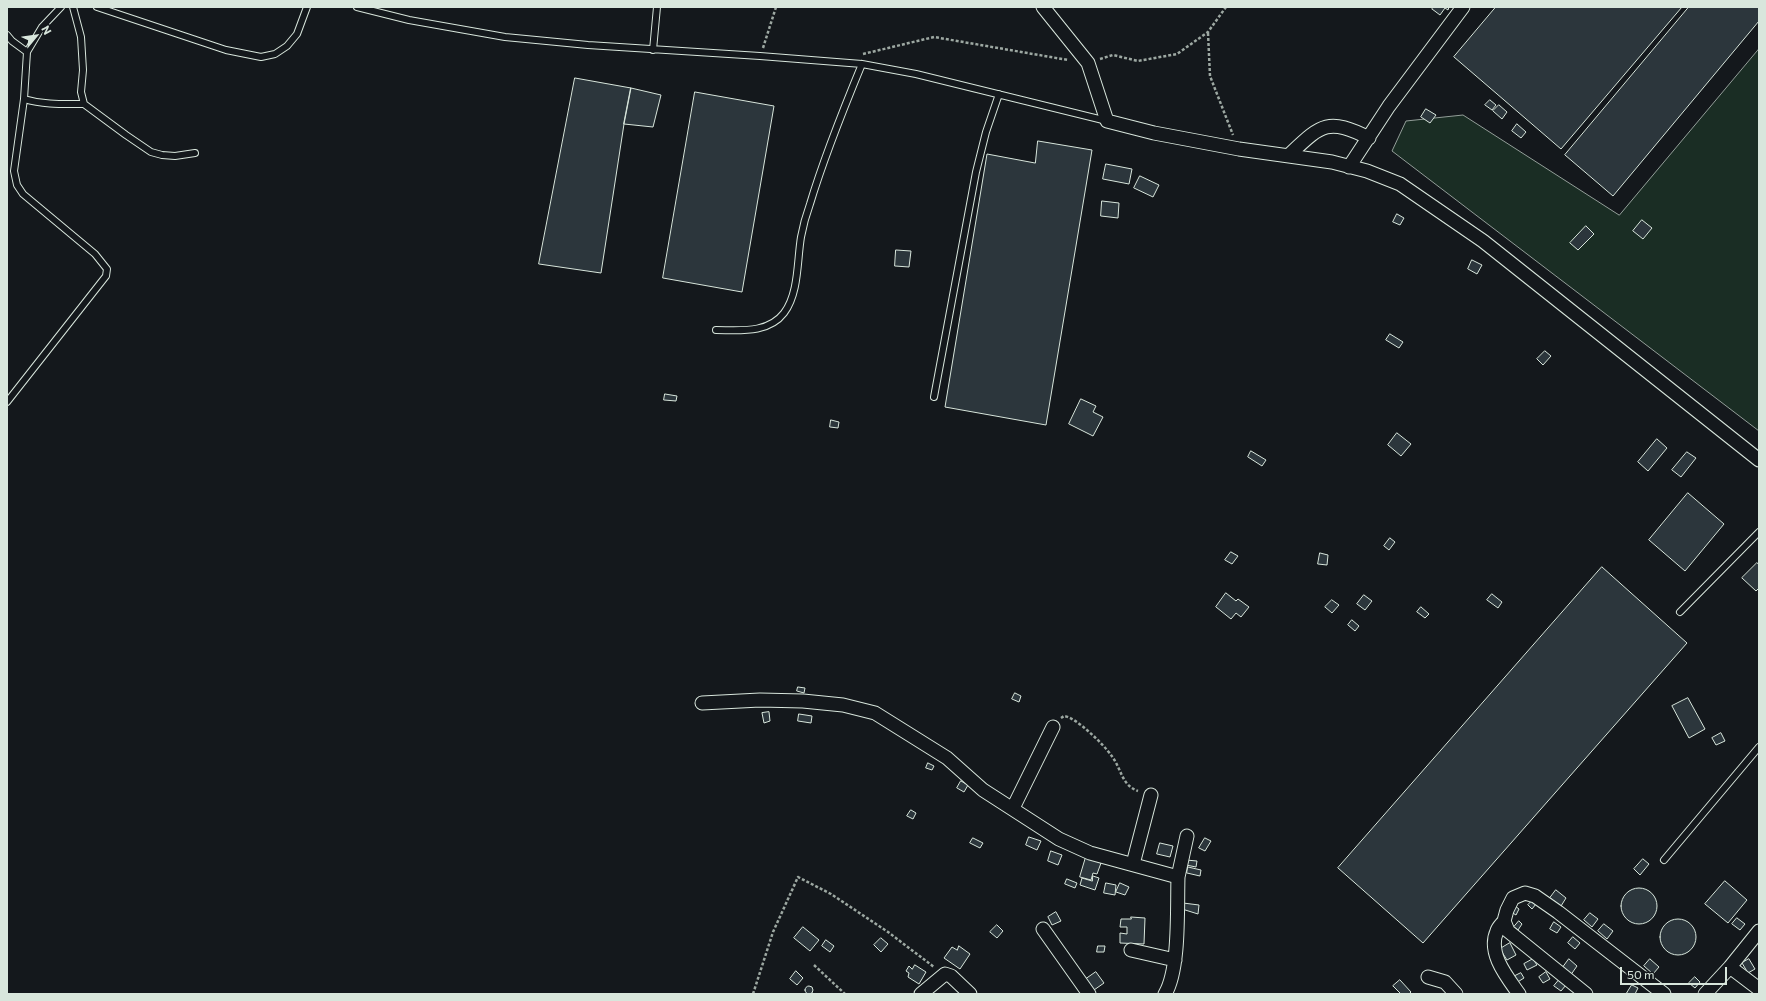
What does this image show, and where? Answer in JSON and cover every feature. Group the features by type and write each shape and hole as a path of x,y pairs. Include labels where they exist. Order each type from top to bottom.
{"street":[{"path":"1043,7 1088,63 1107,121 1154,133 1239,149 1332,162 1367,171 1400,184 1427,201 1483,241 1759,460"},
{"path":"1349,167 1389,106 1463,7"},
{"path":"1288,155 1309,135 1322,128 1333,126 1349,128 1369,138"},
{"path":"702,703 760,700 803,701 843,705 875,713 947,758 983,790 1059,839 1090,853 1178,877"},
{"path":"1013,808 1053,727"},
{"path":"1133,864 1151,795"},
{"path":"1165,994 1169,988 1175,960 1178,877 1187,836"},
{"path":"1519,994 1506,977 1496,954 1494,944 1497,931 1504,921 1507,910 1513,898 1525,893 1535,896 1664,994"},
{"path":"1504,921 1508,931 1586,994"},
{"path":"1042,929 1089,994"},
{"path":"1705,994 1730,967 1759,930"},
{"path":"1131,950 1175,960"},
{"path":"1730,967 1759,989"},
{"path":"921,994 945,974 951,976 970,994"},
{"path":"1428,977 1445,982 1456,994"}],"lane":[{"path":"7,402 106,276 106,269 95,254 23,194 17,185 14,171 24,99 27,52 42,27 61,7"},
{"path":"73,7 81,37 83,70 82,92 84,104"},
{"path":"97,7 226,50 261,57 275,54 287,46 297,34 307,7"},
{"path":"357,7 409,20 505,37 653,50 862,64 916,74 1107,121"},
{"path":"653,50 657,7"},
{"path":"7,34 12,41 27,52"},
{"path":"716,330 746,330 767,327 783,314 789,304 794,288 802,236 809,205 862,64"},
{"path":"934,397 976,172 984,138 998,94"},
{"path":"24,99 48,104 84,104 151,152 175,156 195,152"},
{"path":"1680,612 1759,532"},
{"path":"1664,860 1759,748"}],"path":[{"path":"760,56 776,7"},
{"path":"861,54 934,37 1088,63 1112,55 1138,61 1177,54 1208,32 1226,7"},
{"path":"1208,32 1210,76 1239,149"},
{"path":"1053,727 1058,719 1064,716 1072,718 1111,754 1126,784 1130,788 1151,795"},
{"path":"753,994 773,932 798,877 831,894 888,932 945,974"},
{"path":"814,965 845,994"}],"green space":[{"path":"1759,49 1759,431 1392,151 1406,121 1463,115 1619,215"}],"building":[{"path":"1434,7 1449,7 1448,10 1445,8 1440,15 1432,9"},
{"path":"1496,7 1682,7 1561,149 1454,57"},
{"path":"1689,7 1759,7 1759,21 1613,196 1565,155"},
{"path":"575,78 631,88 601,273 539,264"},
{"path":"631,88 661,95 653,127 624,124"},
{"path":"695,92 774,106 742,292 663,278"},
{"path":"1490,100 1496,105 1492,110 1485,105"},
{"path":"1499,105 1507,112 1502,119 1493,111"},
{"path":"1426,109 1436,115 1430,123 1421,117"},
{"path":"1517,124 1526,132 1521,138 1512,131"},
{"path":"1038,141 1092,150 1046,425 945,407 987,154 1035,163"},
{"path":"1106,164 1132,169 1129,184 1103,179"},
{"path":"1140,176 1159,185 1153,197 1134,188"},
{"path":"1102,201 1119,203 1118,218 1101,216"},
{"path":"1397,214 1404,218 1400,225 1393,222"},
{"path":"1642,220 1652,228 1643,239 1633,231"},
{"path":"1586,226 1594,234 1578,250 1570,243"},
{"path":"896,250 911,251 909,267 895,266"},
{"path":"1472,260 1482,265 1477,274 1468,269"},
{"path":"1390,334 1403,342 1399,348 1386,340"},
{"path":"1545,351 1551,356 1543,365 1537,359"},
{"path":"665,394 677,396 676,401 664,400"},
{"path":"1081,399 1096,406 1093,412 1103,417 1093,436 1069,424"},
{"path":"831,420 839,422 838,428 830,427"},
{"path":"1397,433 1411,444 1401,456 1388,445"},
{"path":"1657,439 1667,448 1648,471 1638,462"},
{"path":"1251,451 1266,460 1262,466 1248,457"},
{"path":"1687,452 1696,458 1681,477 1672,470"},
{"path":"1688,493 1724,524 1685,571 1649,540"},
{"path":"1390,538 1395,542 1389,550 1384,546"},
{"path":"1231,552 1238,556 1232,564 1225,560"},
{"path":"1320,553 1328,555 1327,565 1318,564"},
{"path":"1757,563 1759,564 1759,588 1756,591 1742,578"},
{"path":"1602,567 1687,643 1423,943 1338,868"},
{"path":"1226,593 1236,601 1238,599 1249,607 1241,617 1236,613 1231,619 1216,607"},
{"path":"1492,594 1502,602 1498,608 1487,600"},
{"path":"1364,595 1372,601 1365,610 1357,604"},
{"path":"1332,600 1339,605 1332,613 1325,607"},
{"path":"1421,607 1429,614 1425,618 1417,612"},
{"path":"1352,620 1359,626 1355,631 1348,625"},
{"path":"798,687 805,688 804,693 797,691"},
{"path":"1015,693 1021,696 1019,702 1012,699"},
{"path":"1688,698 1705,729 1689,738 1672,706"},
{"path":"769,712 770,721 764,723 762,713"},
{"path":"799,714 812,716 811,723 798,721"},
{"path":"1721,733 1725,741 1716,745 1712,738"},
{"path":"928,763 934,766 932,770 926,768"},
{"path":"961,781 968,785 964,792 957,788"},
{"path":"911,810 916,813 913,819 907,816"},
{"path":"1029,837 1041,841 1037,850 1026,845"},
{"path":"973,838 983,843 980,848 970,843"},
{"path":"1205,838 1211,841 1205,851 1199,848"},
{"path":"1160,843 1173,846 1170,857 1157,854"},
{"path":"1051,851 1062,855 1058,865 1048,861"},
{"path":"1086,857 1101,863 1097,874 1093,873 1091,880 1080,877"},
{"path":"1643,859 1649,864 1640,875 1634,869"},
{"path":"1186,860 1197,861 1196,867 1186,865"},
{"path":"1188,867 1201,870 1200,876 1187,873"},
{"path":"1093,876 1099,878 1095,890 1080,885 1082,878 1092,881"},
{"path":"1067,879 1077,883 1075,888 1065,884"},
{"path":"1725,881 1747,900 1728,923 1705,904"},
{"path":"1106,883 1116,885 1115,895 1104,893"},
{"path":"1120,883 1129,887 1125,895 1116,892"},
{"path":"1643,888 1652,893 1656,899 1656,913 1652,919 1643,924 1635,924 1626,919 1622,913 1621,902 1626,893 1632,889"},
{"path":"1556,890 1566,898 1561,906 1550,898"},
{"path":"1532,901 1536,904 1532,909 1528,905"},
{"path":"1183,903 1199,905 1198,914 1182,909"},
{"path":"1515,906 1519,909 1516,915 1511,912"},
{"path":"1056,912 1061,921 1052,925 1048,917"},
{"path":"1590,913 1598,919 1592,927 1584,920"},
{"path":"1131,917 1145,918 1144,944 1120,943 1120,933 1127,934 1127,927 1120,927 1121,919 1131,919"},
{"path":"1737,918 1745,924 1740,930 1732,924"},
{"path":"1682,919 1691,924 1695,930 1695,944 1691,950 1682,955 1674,955 1665,950 1661,944 1660,933 1665,924 1671,920"},
{"path":"1519,921 1522,924 1518,930 1514,927"},
{"path":"1554,922 1561,927 1557,933 1550,929"},
{"path":"1604,924 1613,931 1607,939 1598,931"},
{"path":"997,925 1003,931 997,938 990,932"},
{"path":"803,927 819,940 810,951 794,938"},
{"path":"1573,937 1580,943 1575,949 1568,943"},
{"path":"881,938 888,944 881,952 874,945"},
{"path":"826,940 834,946 830,952 822,946"},
{"path":"1510,943 1516,955 1507,960 1500,949"},
{"path":"959,946 970,954 960,969 944,958 952,947 957,950"},
{"path":"1098,946 1105,946 1104,952 1097,952"},
{"path":"1533,959 1537,965 1527,970 1524,964"},
{"path":"1569,959 1577,966 1570,976 1561,970"},
{"path":"1650,959 1659,967 1653,974 1644,966"},
{"path":"1749,959 1755,969 1748,973 1742,963"},
{"path":"915,965 926,972 919,984 908,977 909,973 906,971 909,966 912,969"},
{"path":"796,971 803,978 797,985 790,979"},
{"path":"1096,972 1104,983 1094,990 1086,979"},
{"path":"1546,972 1550,979 1543,983 1539,977"},
{"path":"1521,973 1524,978 1516,983 1513,977"},
{"path":"1695,977 1700,982 1695,988 1689,983"},
{"path":"1400,980 1411,992 1409,994 1401,994 1393,986"},
{"path":"1559,980 1566,985 1561,991 1554,986"},
{"path":"1632,985 1638,988 1635,994 1629,994 1627,993"},
{"path":"807,986 811,986 813,990 811,994 807,994 805,992 805,988"}]}
